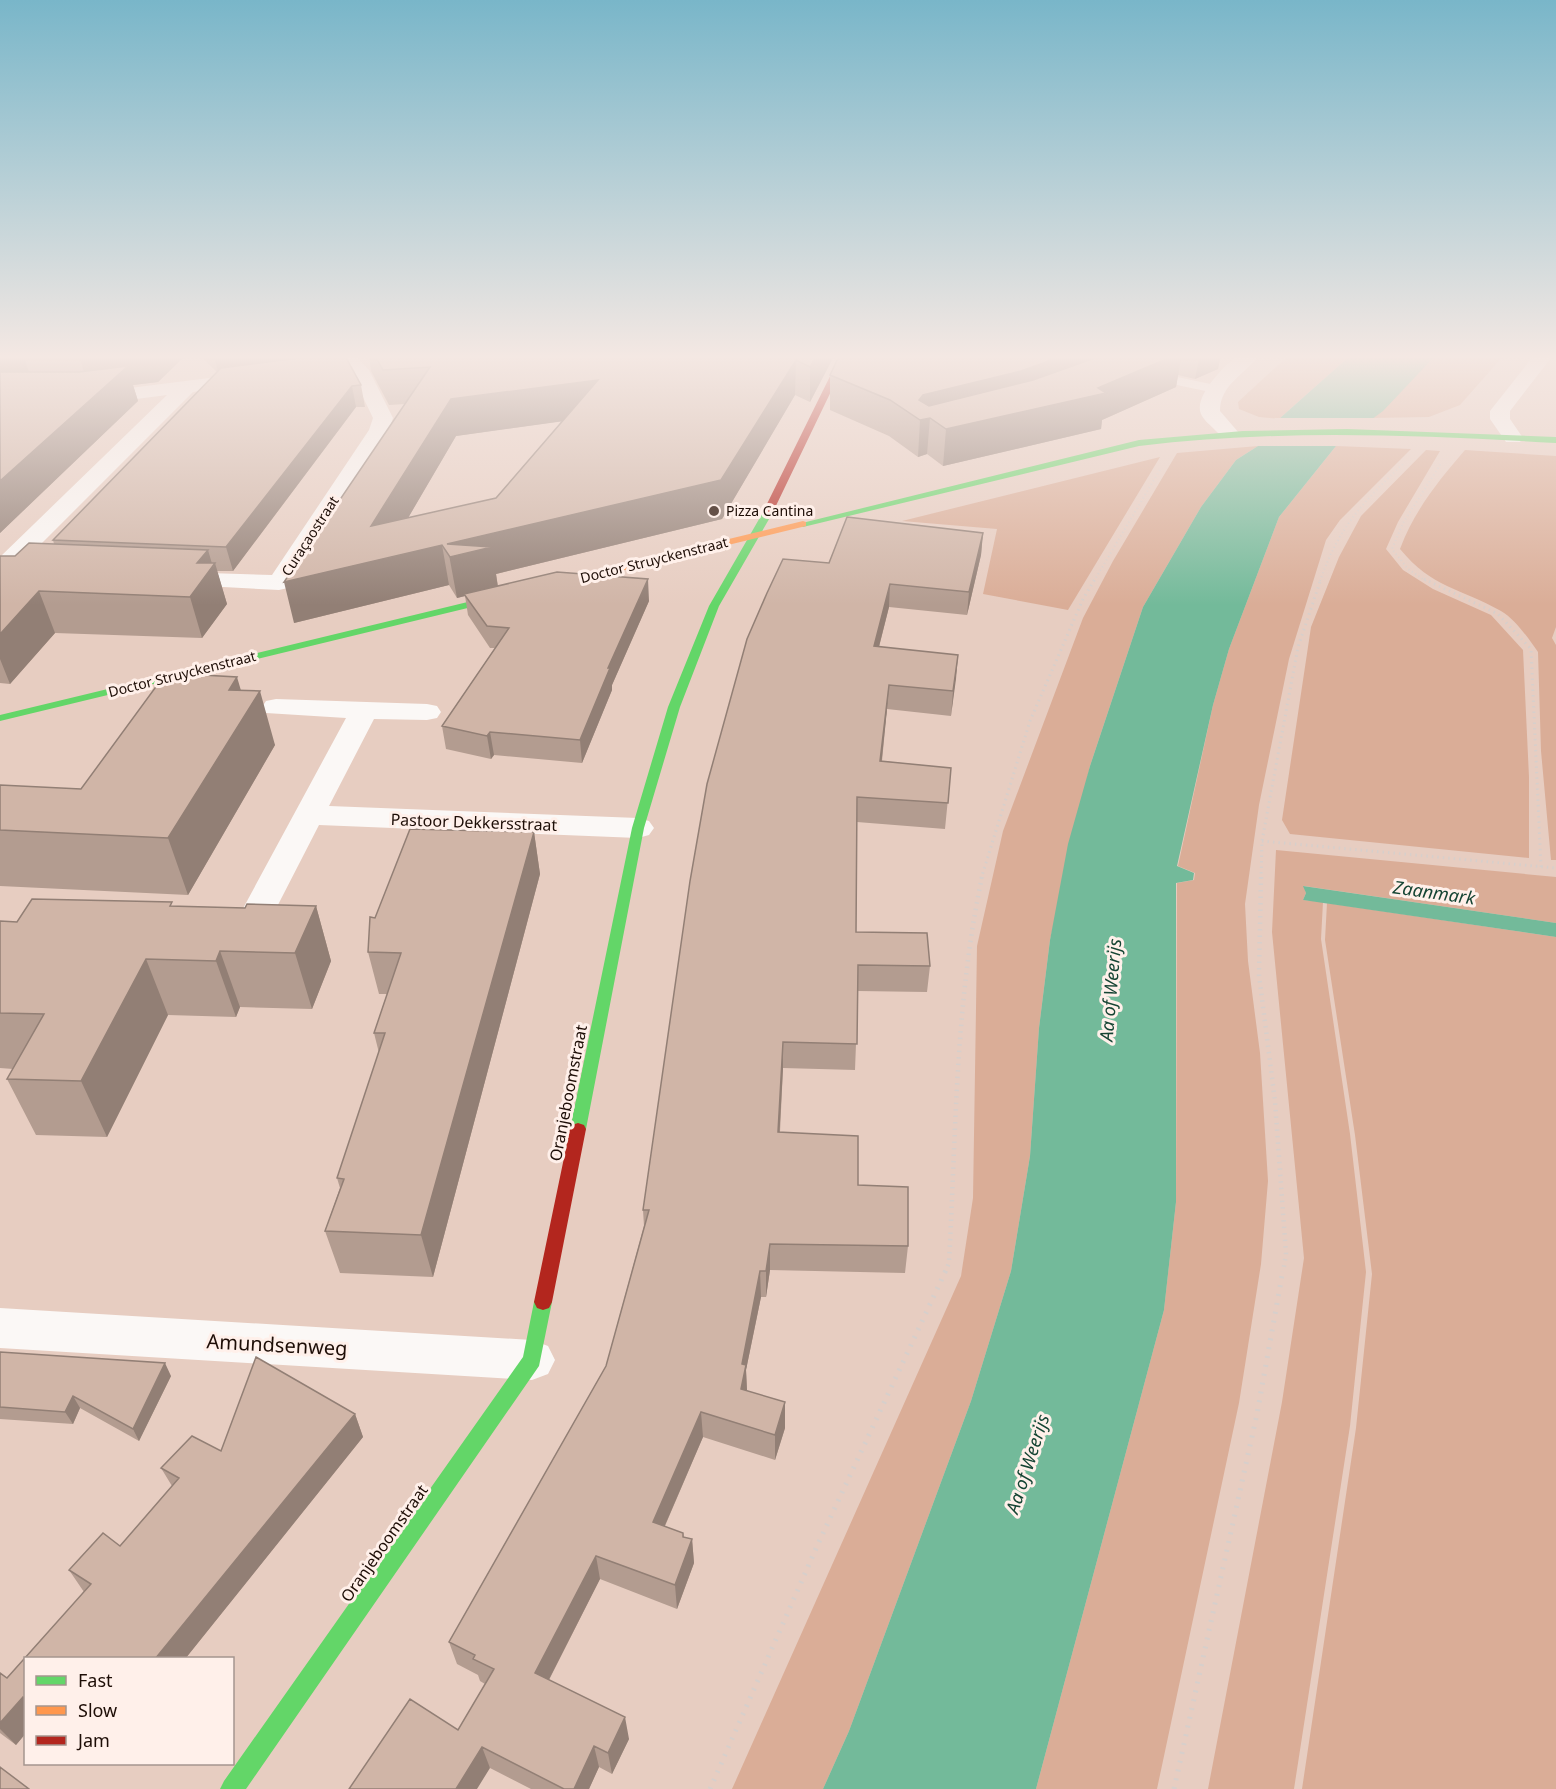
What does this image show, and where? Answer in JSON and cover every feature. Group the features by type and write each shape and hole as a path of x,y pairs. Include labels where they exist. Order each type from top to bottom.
{"street":[{"path":"0,572 136,437"},
{"name":"Curaçaostraat","path":"151,578 279,583 374,437"},
{"name":"Oranjeboomstraat","path":"232,1789 532,1360 638,828 674,707 698,644 733,570 772,506 805,437"},
{"name":"Doctor Struyckenstraat","path":"0,718 1099,452 1173,437"},
{"name":"Doctor Struyckenstraat","path":"1497,437 1556,440"},
{"path":"0,572 35,573"},
{"path":"276,707 427,712"},
{"path":"204,924 251,926 364,710"},
{"name":"Pastoor Dekkersstraat","path":"309,815 638,828"},
{"name":"Amundsenweg","path":"11,1329 532,1360"}],"path":[{"path":"1174,1789 1257,1414 1286,1254 1275,1101 1259,975 1262,841 1298,648 1324,570 1344,529 1359,506 1413,454"},
{"path":"1446,457 1403,522 1392,549 1408,569 1435,587 1498,614 1531,649 1541,867"},
{"path":"710,1789 818,1544 949,1263 962,1009 971,927 984,866 1030,721 1083,599 1165,460"},
{"path":"1262,841 1556,868"}],"shaded area":[{"path":"1258,446 1236,460 1201,507 1143,607 1090,766 1050,940 1039,1028 1030,1156 1011,1271 971,1401 849,1731 823,1789 732,1789 961,1276 973,1198 977,946 1003,831 1083,618 1113,561 1177,453"},
{"path":"1336,446 1411,449 1340,520 1326,540 1289,659 1259,805 1245,904 1248,961 1260,1053 1268,1181 1261,1264 1239,1403 1157,1789 1036,1789 1164,1310 1176,1202 1177,883 1194,880 1195,873 1178,866 1213,705 1229,649 1279,517"},
{"path":"1426,450 1440,451 1398,522 1386,549 1403,570 1433,589 1491,615 1523,650 1529,777 1529,858 1290,834 1282,820 1311,627 1339,557 1361,516"},
{"path":"1465,450 1556,456 1556,627 1552,638 1556,645 1556,860 1551,860 1541,751 1538,652 1512,619 1486,603 1435,580 1400,549 1420,509"},
{"path":"1160,457 1068,610 983,594 997,529 902,521"},
{"path":"1276,850 1556,877 1556,923 1304,886 1306,893 1303,900 1323,902 1321,939 1350,1134 1366,1272 1350,1426 1294,1789 1208,1789 1282,1402 1304,1258 1272,932"},
{"path":"1327,903 1556,937 1556,1789 1302,1789 1356,1428 1372,1274 1355,1135 1325,940"}],"water":[{"name":"Aa of Weerijs","path":"1265,437 1347,437 1336,446 1279,517 1229,649 1213,705 1177,866 1194,873 1193,880 1176,883 1176,1202 1164,1310 1036,1789 823,1789 849,1731 971,1401 1011,1271 1030,1156 1039,1028 1050,940 1068,844 1090,766 1143,607 1201,507 1236,460 1258,446"},
{"path":"1303,886 1556,923 1556,937 1303,900 1306,893"}],"pier":[{"path":"1259,437 1352,437 1341,446 1252,446"}],"building":[{"path":"0,437 48,437 0,481"},
{"path":"153,437 312,437 226,547 53,540"},
{"path":"382,437 427,437 371,526 496,498 548,437 748,437 721,480 447,544 492,547 450,557 442,545 284,582"},
{"path":"847,517 983,533 969,592 890,584 874,646 958,655 953,691 889,685 880,761 951,768 948,803 857,797 856,932 927,933 930,966 858,965 857,1044 783,1042 778,1132 858,1136 858,1185 908,1187 908,1246 770,1244 766,1271 760,1271 742,1364 746,1365 741,1389 785,1402 775,1435 701,1412 653,1522 683,1533 683,1537 692,1539 675,1585 596,1556 535,1673 625,1717 608,1753 594,1746 574,1789 564,1789 482,1747 456,1789 349,1789 410,1699 458,1730 494,1669 473,1659 475,1655 449,1642 606,1366 649,1210 643,1210 690,881 707,784 747,639 783,559 829,563"},
{"path":"29,543 208,550 197,563 215,563 190,597 39,591 0,634 0,556 15,556"},
{"path":"557,572 648,579 608,668 610,668 580,740 490,732 487,736 442,726 509,628 487,626 464,594"},
{"path":"166,673 237,677 229,690 260,691 168,838 0,830 0,785 81,789"},
{"path":"410,829 534,832 421,1235 325,1231 344,1179 337,1178 385,1033 374,1033 401,953 368,952 370,917 375,918"},
{"path":"32,899 172,902 170,906 245,908 247,904 316,906 295,953 220,951 216,961 146,959 81,1081 7,1079 44,1014 0,1013 0,921 17,922"},
{"path":"0,1352 165,1363 133,1429 73,1396 65,1412 0,1407"},
{"path":"256,1357 355,1414 157,1657 26,1657 91,1584 69,1570 103,1533 120,1546 179,1478 161,1468 192,1436 221,1451"},
{"path":"24,1659 24,1698 0,1723 0,1673 7,1678"},
{"path":"0,1767 29,1789 0,1789"}],"traffic: fast":[{"path":"803,524 1139,443 1187,437"},
{"path":"1503,437 1556,440"},
{"path":"578,1129 638,828 674,707 714,606 767,514"},
{"path":"0,718 563,582"},
{"path":"232,1789 532,1360 543,1302"}],"traffic: slow":[{"path":"563,582 803,524"}],"traffic: jam":[{"path":"767,514 804,437"},
{"path":"543,1302 578,1129"}],"place":[{"name":"Pizza Cantina","path":"714,511"}],"water label":[{"name":"Zaanmark","path":"1434,893"}]}
